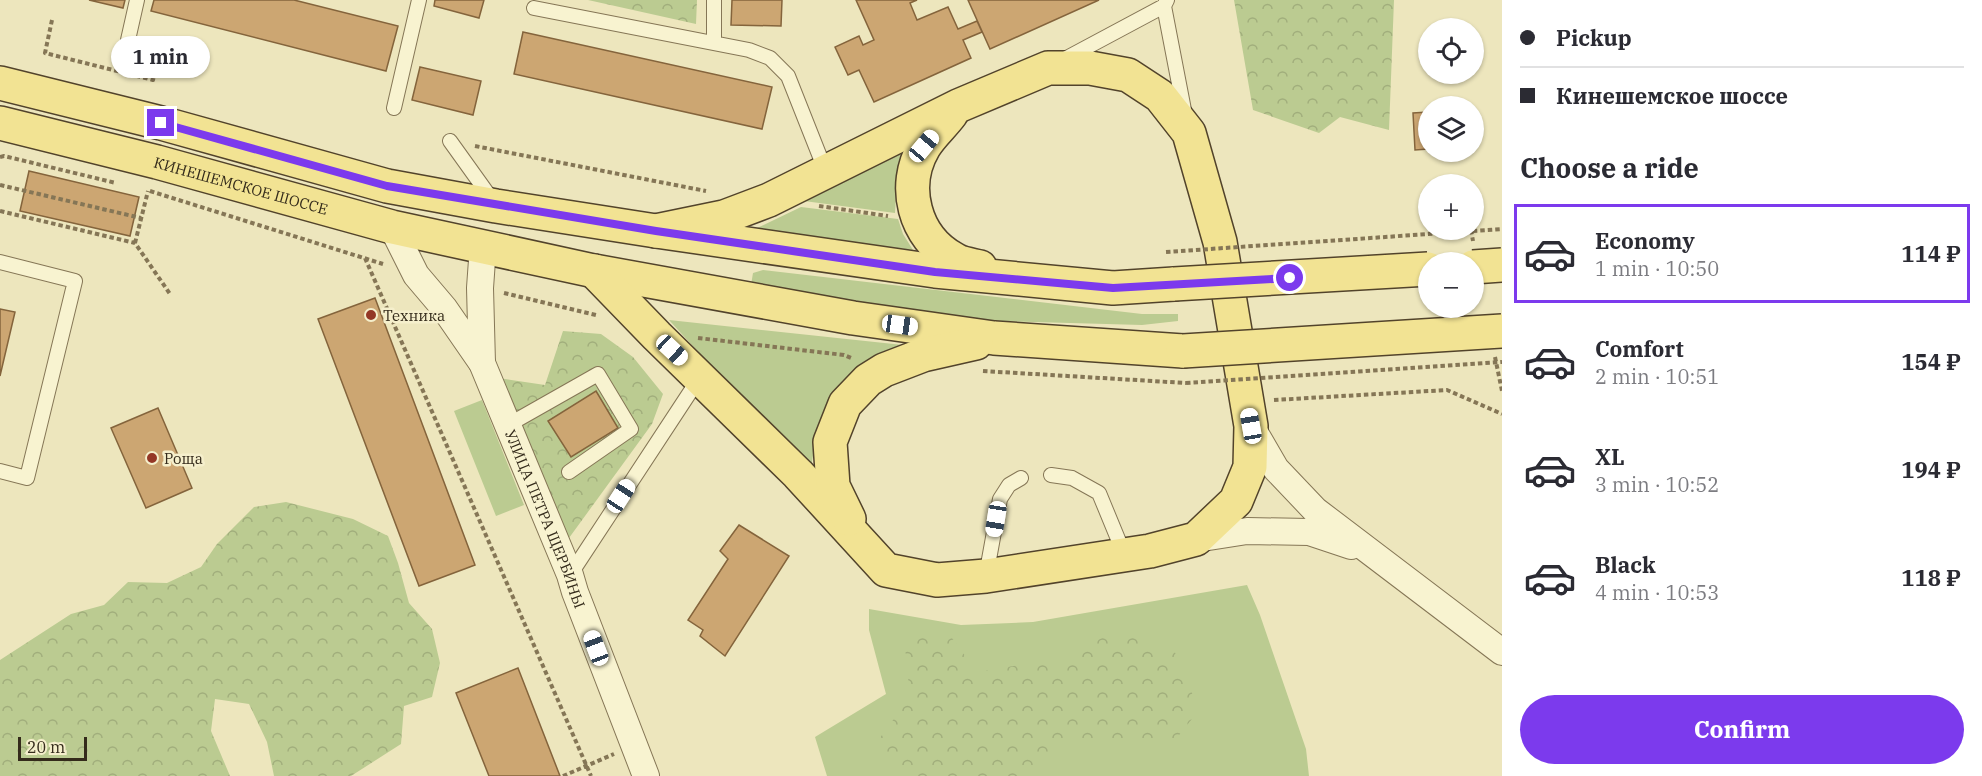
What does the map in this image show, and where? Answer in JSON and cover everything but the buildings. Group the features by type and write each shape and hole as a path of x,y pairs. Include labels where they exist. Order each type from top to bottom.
{"main road":[{"path":"594,271 858,537 886,570 937,580 986,576 1125,556 1196,539 1236,501 1250,467 1258,413 1220,242 1189,133 1160,96 1128,75 1090,68 1048,68 958,106 770,200 724,217 656,231"},
{"path":"0,83 161,123 387,186 496,206 935,272 1113,288 1418,270"},
{"path":"958,106 924,146 916,168 912,193 918,221 930,241 955,260 1034,282"},
{"name":"КИНЕШЕМСКОЕ ШОССЕ","path":"0,123 157,162 392,227 594,271 853,318 993,338"},
{"path":"1484,266 1502,265"},
{"path":"858,537 833,486 830,442 845,404 868,380 884,370 923,355 993,338 1183,351 1502,332"}],"street":[{"name":"УЛИЦА ПЕТРА ЩЕРБИНЫ","path":"392,227 416,274 444,308 482,363 570,574 646,776"},
{"name":"УЛИЦА ПЕТРА ЩЕРБИНЫ","path":"482,363 480,288 483,246"},
{"path":"1258,413 1276,469 1315,510 1502,652"},
{"path":"1196,539 1246,531 1309,532 1368,551"}],"lane":[{"path":"128,40 137,0"},
{"path":"714,0 714,43"},
{"path":"394,108 416,1"},
{"path":"1048,68 1166,3 1189,133"},
{"path":"534,8 749,50 770,58 788,76 826,172"},
{"path":"450,141 496,206"},
{"path":"0,262 75,281 27,478 0,471"},
{"path":"508,425 598,374 631,429 569,471"},
{"path":"570,574 700,377"},
{"path":"1051,475 1072,478 1099,492 1125,556"},
{"path":"986,576 1000,500 1009,485 1021,478"}],"path":[{"path":"52,20 45,53 153,80 161,48"},
{"path":"450,141 716,193"},
{"path":"0,157 4,156 126,186"},
{"path":"0,185 141,218"},
{"path":"137,188 416,274"},
{"path":"135,243 148,191"},
{"path":"810,205 895,217"},
{"path":"0,211 135,243 170,294"},
{"path":"1166,252 1502,230"},
{"path":"365,258 591,776"},
{"path":"480,288 593,314 602,319"},
{"path":"696,338 844,355 860,362"},
{"path":"980,371 1186,383 1502,362"},
{"path":"1258,413 1447,390 1502,414"},
{"path":"562,776 634,745"}],"green space":[{"path":"588,0 697,0 696,24"},
{"path":"1234,0 1394,0 1389,130 1340,117 1319,133 1253,110"},
{"path":"910,147 897,177 895,213 804,201"},
{"path":"801,207 898,219 903,234 913,250 753,230"},
{"path":"763,270 1142,314 1178,314 1178,321 1142,325 996,321 760,290 751,285 753,273"},
{"path":"669,320 903,345 815,443 810,474"},
{"path":"563,331 601,334 633,357 663,394 652,424 569,538 498,378 545,385"},
{"path":"482,400 524,505 496,516 454,411"},
{"path":"286,502 353,519 388,536 409,603 432,629 440,663 432,697 404,706 401,744 351,776 274,776 267,742 249,704 215,699 211,731 230,776 0,776 0,660 71,614 104,605 128,582 167,583 201,567 217,544 254,507"},
{"path":"1247,585 1260,615 1306,749 1309,776 827,776 815,737 886,694 869,630 869,609 961,625 1033,622"},
{"path":"1114,632 1174,650 1199,710 1176,739 1068,739 1021,776 901,776 871,750 910,697 904,637 949,634 977,672 1061,658"}],"place":[{"name":"Техника","path":"371,315"},
{"name":"Роща","path":"152,458"}],"route":[{"path":"161,123 387,186 496,206 935,272 1113,288 1290,278"}]}
